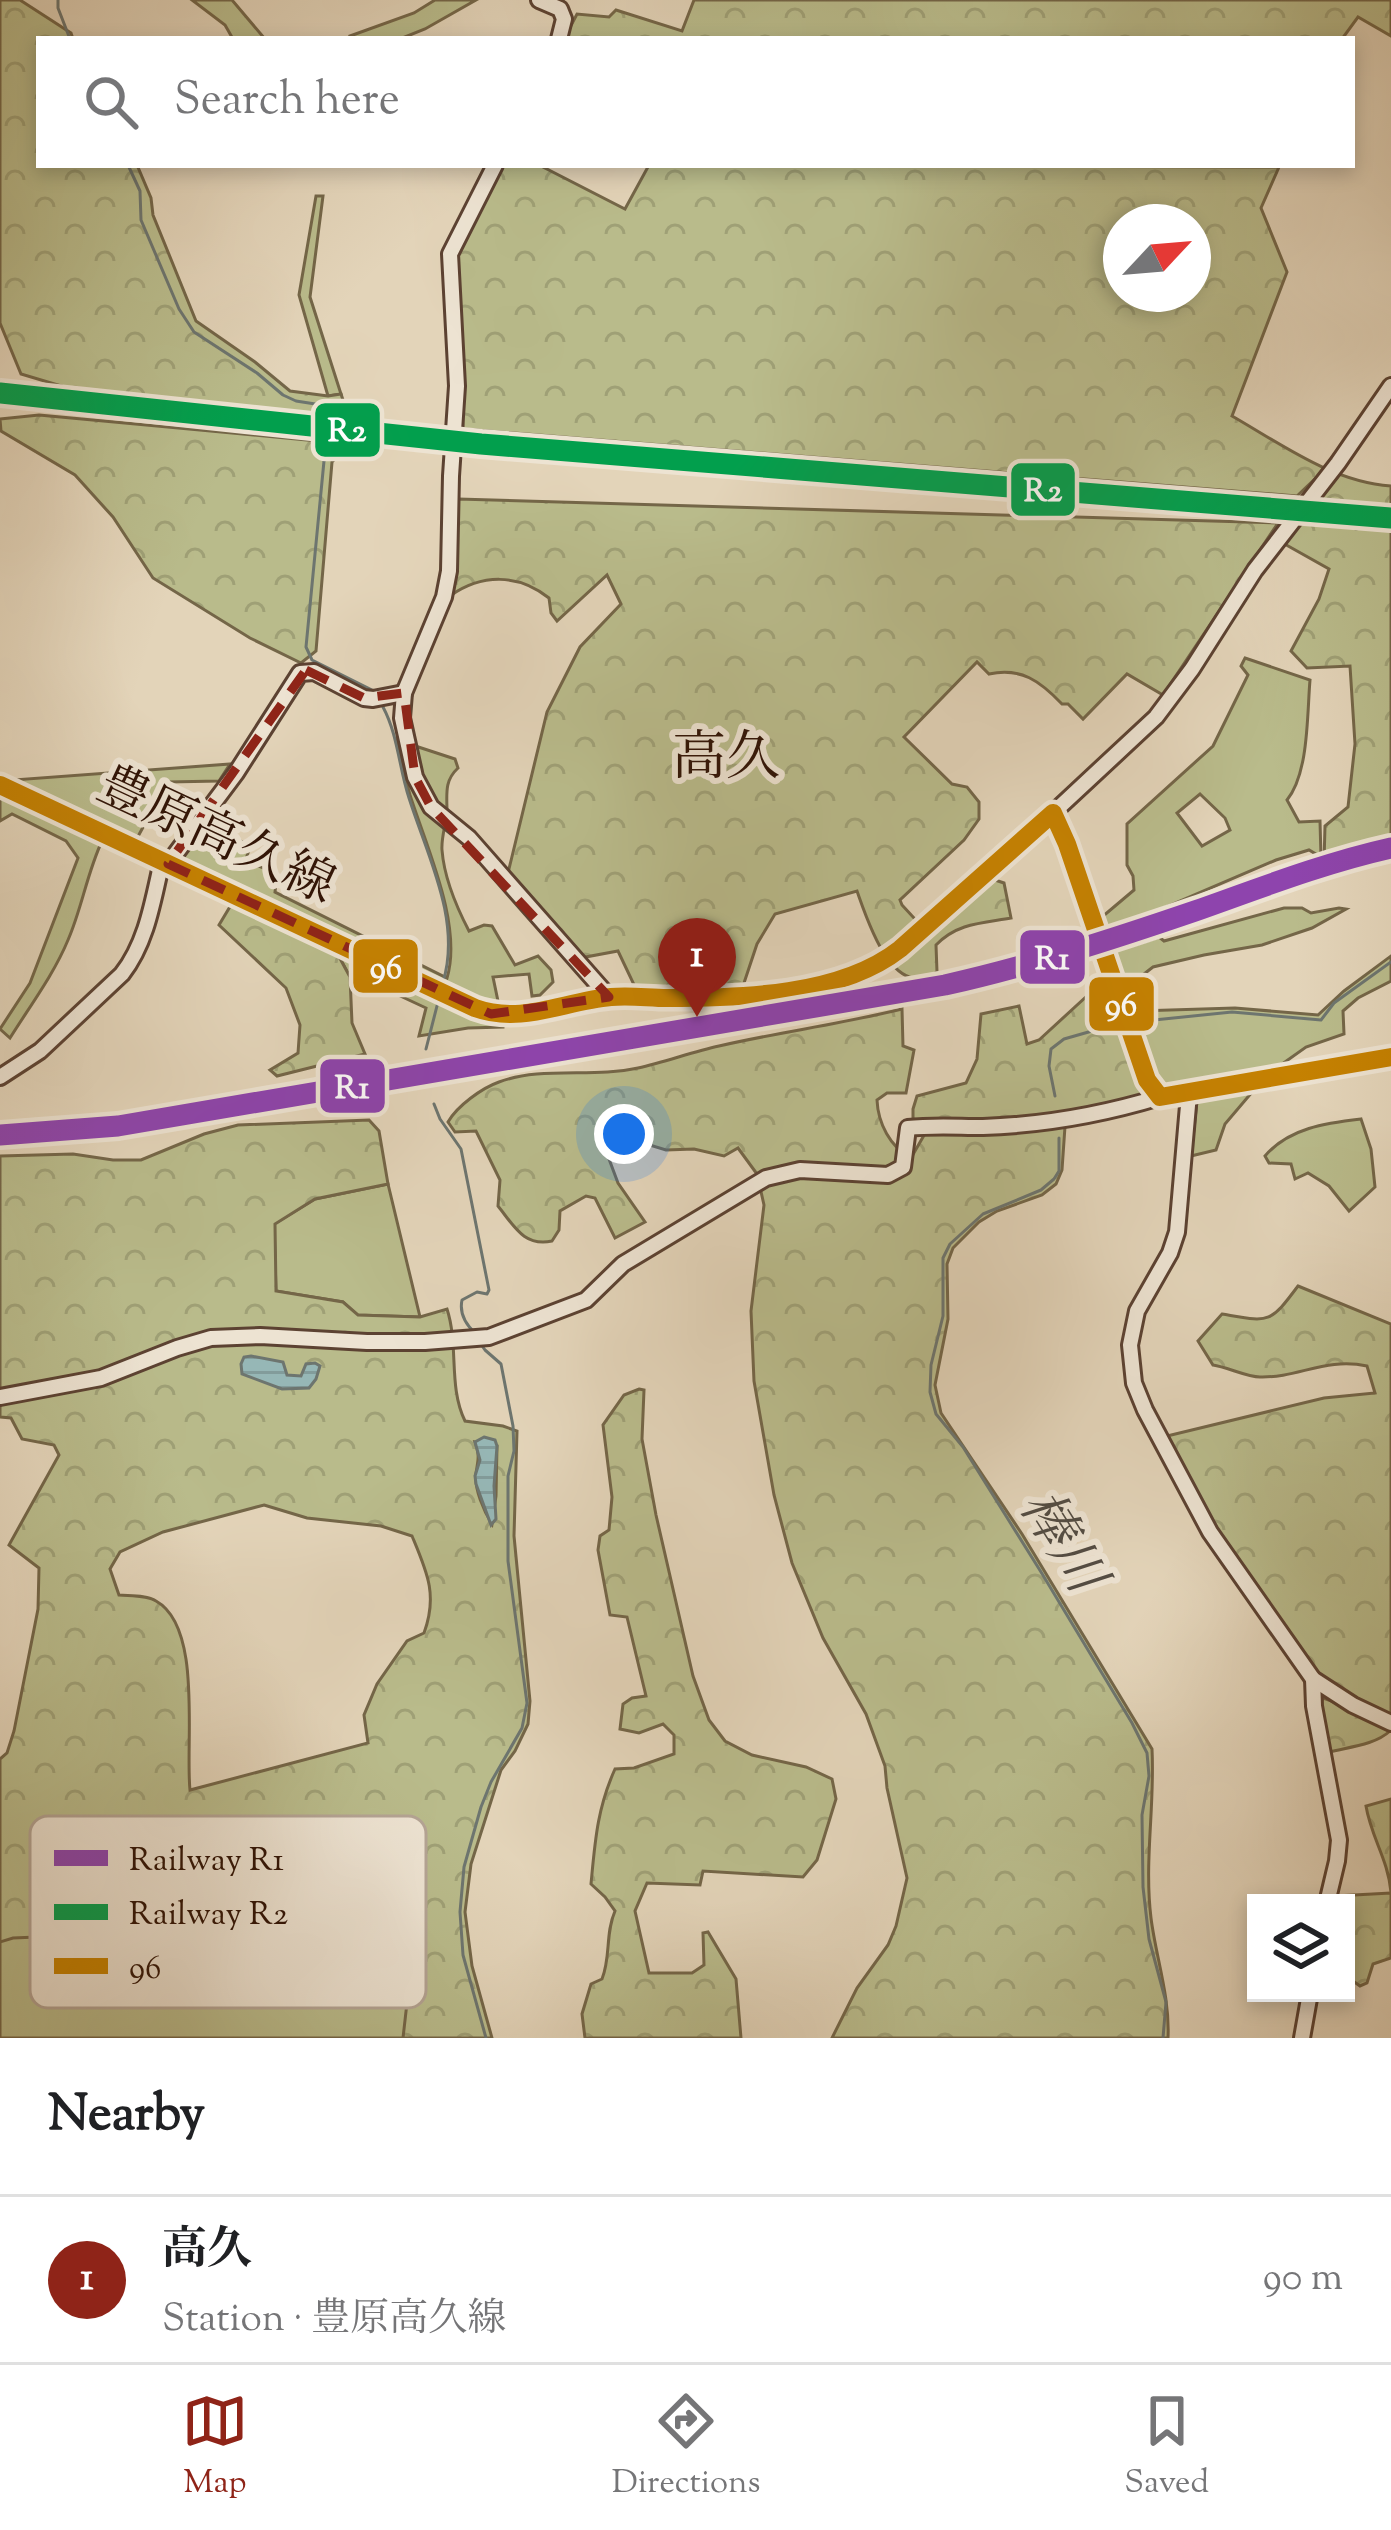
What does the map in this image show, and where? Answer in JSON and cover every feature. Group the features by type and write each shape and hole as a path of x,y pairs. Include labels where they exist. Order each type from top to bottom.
{"main road":[{"name":"豊原高久線","path":"0,784 491,1013 524,1015 609,997 751,994 855,976 900,950 1053,813"},
{"path":"1053,813 1099,937"},
{"path":"1106,958 1147,1080 1160,1097 1391,1057"}],"street":[{"path":"539,0 560,9 564,19 560,36"},
{"path":"493,168 450,254 457,410 449,571 444,597 404,693 402,718 415,776 431,807 469,838 609,997"},
{"path":"1053,813 1174,694 1255,570 1391,386"},
{"path":"0,1077 40,1051 122,974 133,959 165,862 236,773 300,673 314,671 364,698 404,693"},
{"path":"1189,1094 1177,1232 1137,1311 1130,1345 1134,1383 1151,1424 1228,1560 1313,1679 1391,1723"},
{"path":"0,1397 101,1378 211,1338 479,1339 586,1300 611,1273 650,1246 756,1183 800,1170 888,1175 903,1167 906,1131 912,1126 1046,1120 1160,1097"},
{"path":"1313,1679 1339,1840 1330,1894"},
{"path":"1303,2038 1309,2002"}],"highlighted area":[{"path":"306,670 364,698 404,693 415,777 431,807 609,997 491,1014 168,864"}],"green space":[{"path":"0,0 20,0 72,36 36,36 36,168 138,168 196,321 290,391 341,394 351,424 98,397 21,374 0,323"},
{"path":"192,0 232,0 262,36 231,36 225,25"},
{"path":"435,0 476,0 408,36 350,36 414,13"},
{"path":"694,0 1391,0 1391,36 1358,17 1344,36 566,36 577,14 609,17 616,10 682,31"},
{"path":"497,168 545,168 625,209 647,168 1279,168 1261,208 1287,272 1232,416 1328,469 1391,486 1391,840 1324,862 1325,826 1348,807 1355,744 1350,666 1307,668 1291,651 1329,569 1281,542 1320,474 1297,496 463,429 457,246"},
{"path":"316,196 323,196 310,297 341,394 328,396 299,295"},
{"path":"39,415 349,444 332,462 316,651 301,663 250,638 153,578 113,517 75,475 1,431 0,419"},
{"path":"458,499 1278,523 1163,695 1127,674 1083,719 1029,678 1011,672 989,674 977,662 904,737 952,784 967,787 979,802 979,819 964,840 900,900 902,905 925,930 986,877 1004,883 1011,918 952,932 936,945 937,972 921,978 895,968 876,938 857,891 775,914 757,944 743,986 636,989 618,951 580,958 508,873 547,712 580,647 621,604 607,575 557,621 549,598 525,584 487,580 450,596 443,577"},
{"path":"1245,658 1310,680 1303,759 1287,800 1299,822 1320,821 1321,857 1309,850 1276,860 1108,932 1102,917 1134,890 1127,865 1127,824 1213,746 1248,675 1241,666","holes":["1200,794 1225,818 1230,830 1202,846 1177,813"]},
{"path":"397,740 455,759 458,768 447,788 442,845 452,892 469,931 492,926 515,965 538,956 551,970 553,982 540,995 532,996 529,974 493,977 499,1006 481,1004 179,859 205,827 251,845 245,861 277,873 275,892 447,978 451,957 447,910"},
{"path":"230,764 219,781 168,782 136,840 13,780"},
{"path":"0,791 102,841 62,953 10,1038 0,1029 30,983 78,858 66,841 12,814 0,821"},
{"path":"231,905 337,953 350,977 352,1023 365,1054 277,1076 270,1070 298,1053 300,1025 286,988 219,925"},
{"path":"1284,908 1311,913 1346,909 1312,928 1262,945 1153,967 1131,984 1138,1011 1235,1008 1318,1015 1391,956 1391,981 1343,1011 1344,1034 1306,1047 1268,1074 1162,1087 1152,1073 1112,952"},
{"path":"337,953 472,1014 503,1022 503,1027 419,1036 426,1008 353,974 350,977"},
{"path":"1100,984 1110,985 1145,1091 1138,1099 1066,1112 1062,1170 1056,1184 1042,1195 979,1222 953,1248 947,1264 948,1319 935,1385 941,1413 1022,1534 1152,1749 1149,1897 1168,2038 832,2038 857,1988 888,1945 907,1878 885,1766 866,1714 823,1638 792,1563 774,1495 754,1381 751,1311 764,1205 757,1174 738,1148 724,1156 694,1149 666,1150 640,1142 614,1152 609,1159 618,1183 645,1222 615,1238 595,1198 586,1196 560,1211 559,1230 552,1241 534,1241 520,1233 498,1206 500,1180 476,1131 455,1132 448,1122 478,1093 515,1077 638,1068 719,1046 902,1009 903,1046 914,1050 906,1093 887,1093 877,1100 886,1134 911,1158 927,1130 924,1121 913,1119 917,1096 966,1083 977,1059 981,1014 1019,1006 1027,1044 1039,1040"},
{"path":"1253,1091 1225,1124 1216,1150 1191,1156 1197,1101"},
{"path":"1361,1119 1371,1149 1375,1187 1349,1211 1329,1186 1308,1173 1295,1179 1291,1164 1269,1163 1265,1156 1297,1133"},
{"path":"369,1120 379,1131 388,1184 315,1199 275,1224 276,1291 343,1302 358,1315 420,1317 447,1309 457,1394 465,1421 517,1431 514,1536 530,1701 528,1724 501,1770 471,1864 465,1912 472,1966 492,2038 403,2038 406,2008 426,2008 426,1816 30,1816 30,1937 0,1942 0,1759 14,1731 38,1609 39,1568 9,1545 59,1455 54,1445 22,1439 11,1418 0,1417 0,1156 73,1154 141,1160 238,1125","holes":["475,1442 497,1446 496,1496 492,1524 477,1486","264,1505 307,1518 381,1526 412,1536 429,1584 424,1633 407,1641 377,1684 364,1715 368,1743 190,1790 189,1688 180,1635 171,1615 156,1601 119,1595 110,1569 120,1552 163,1532"]},
{"path":"388,1184 420,1317 357,1315 343,1302 276,1291 274,1224 315,1199"},
{"path":"1298,1286 1391,1324 1391,1717 1350,1697 1314,1671 1220,1535 1167,1436 1324,1398 1375,1393 1367,1366 1338,1364 1260,1377 1213,1365 1198,1341 1222,1314 1267,1318"},
{"path":"644,1390 642,1439 656,1515 693,1676 709,1720 725,1741 752,1755 806,1767 832,1779 836,1799 817,1860 803,1877 703,1871 700,1885 647,1883 635,1911 649,1973 692,1973 704,1965 703,1933 708,1932 736,1979 741,2038 585,2038 582,2014 591,1984 602,1979 605,1971 615,1911 591,1884 604,1798 615,1769 634,1768 674,1754 674,1735 663,1724 639,1733 620,1729 623,1704 646,1696 627,1617 610,1615 598,1550 600,1536 609,1530 612,1497 603,1425 624,1395"},
{"path":"1323,1698 1391,1730 1370,1742 1329,1752"},
{"path":"1391,1799 1391,1892 1366,1806"},
{"path":"1391,1893 1391,1958 1373,1964 1367,1983 1360,1986 1355,1982 1355,1895"},
{"path":"30,1908 30,2008 426,2008 426,1967 437,1970 460,2038 0,2038 0,1909"}],"water":[{"path":"244,1357 283,1362 287,1375 301,1376 306,1364 320,1366 309,1388 282,1389 242,1374"},
{"path":"484,1437 495,1440 497,1446 496,1519 491,1525 475,1476 480,1460 475,1442"}],"waterway":[{"path":"58,0 69,36"},
{"path":"129,168 140,191 141,220 179,309 194,332 283,395 341,408 340,444 324,461 306,647 312,660 374,691"},
{"path":"383,707 445,912 448,959 443,982"},
{"name":"棒川","path":"1154,1020 1232,1012 1321,1020 1334,1003 1391,962"},
{"path":"426,1049 438,1002"},
{"name":"棒川","path":"1055,1096 1051,1049 1064,1039 1113,1025"},
{"path":"434,1104 461,1149 489,1290 462,1300 464,1319 476,1334"},
{"name":"棒川","path":"1059,1138 1059,1171 1054,1179 1041,1190 983,1214 950,1244 943,1258 943,1316 930,1392 936,1414 963,1447 1041,1572 1147,1753 1143,1887 1149,1939 1166,2002 1163,2038"},
{"path":"480,1343 501,1364 513,1426 508,1561 527,1703 522,1728 481,1807 464,1867 463,1955 486,2038"}],"rail line":[{"name":"R2","path":"0,393 481,444 1391,518"},
{"name":"R1","path":"0,1135 118,1126 945,985 1071,951 1317,868 1391,848"}],"transit line":[{"name":"96","path":"0,785 475,1008 509,1014 611,997 757,995 849,976 900,949 1053,813 1147,1080 1160,1097 1391,1057"}],"place":[{"name":"高久","path":"697,1017"}],"district":[{"name":"高久","path":"726,761"}]}
